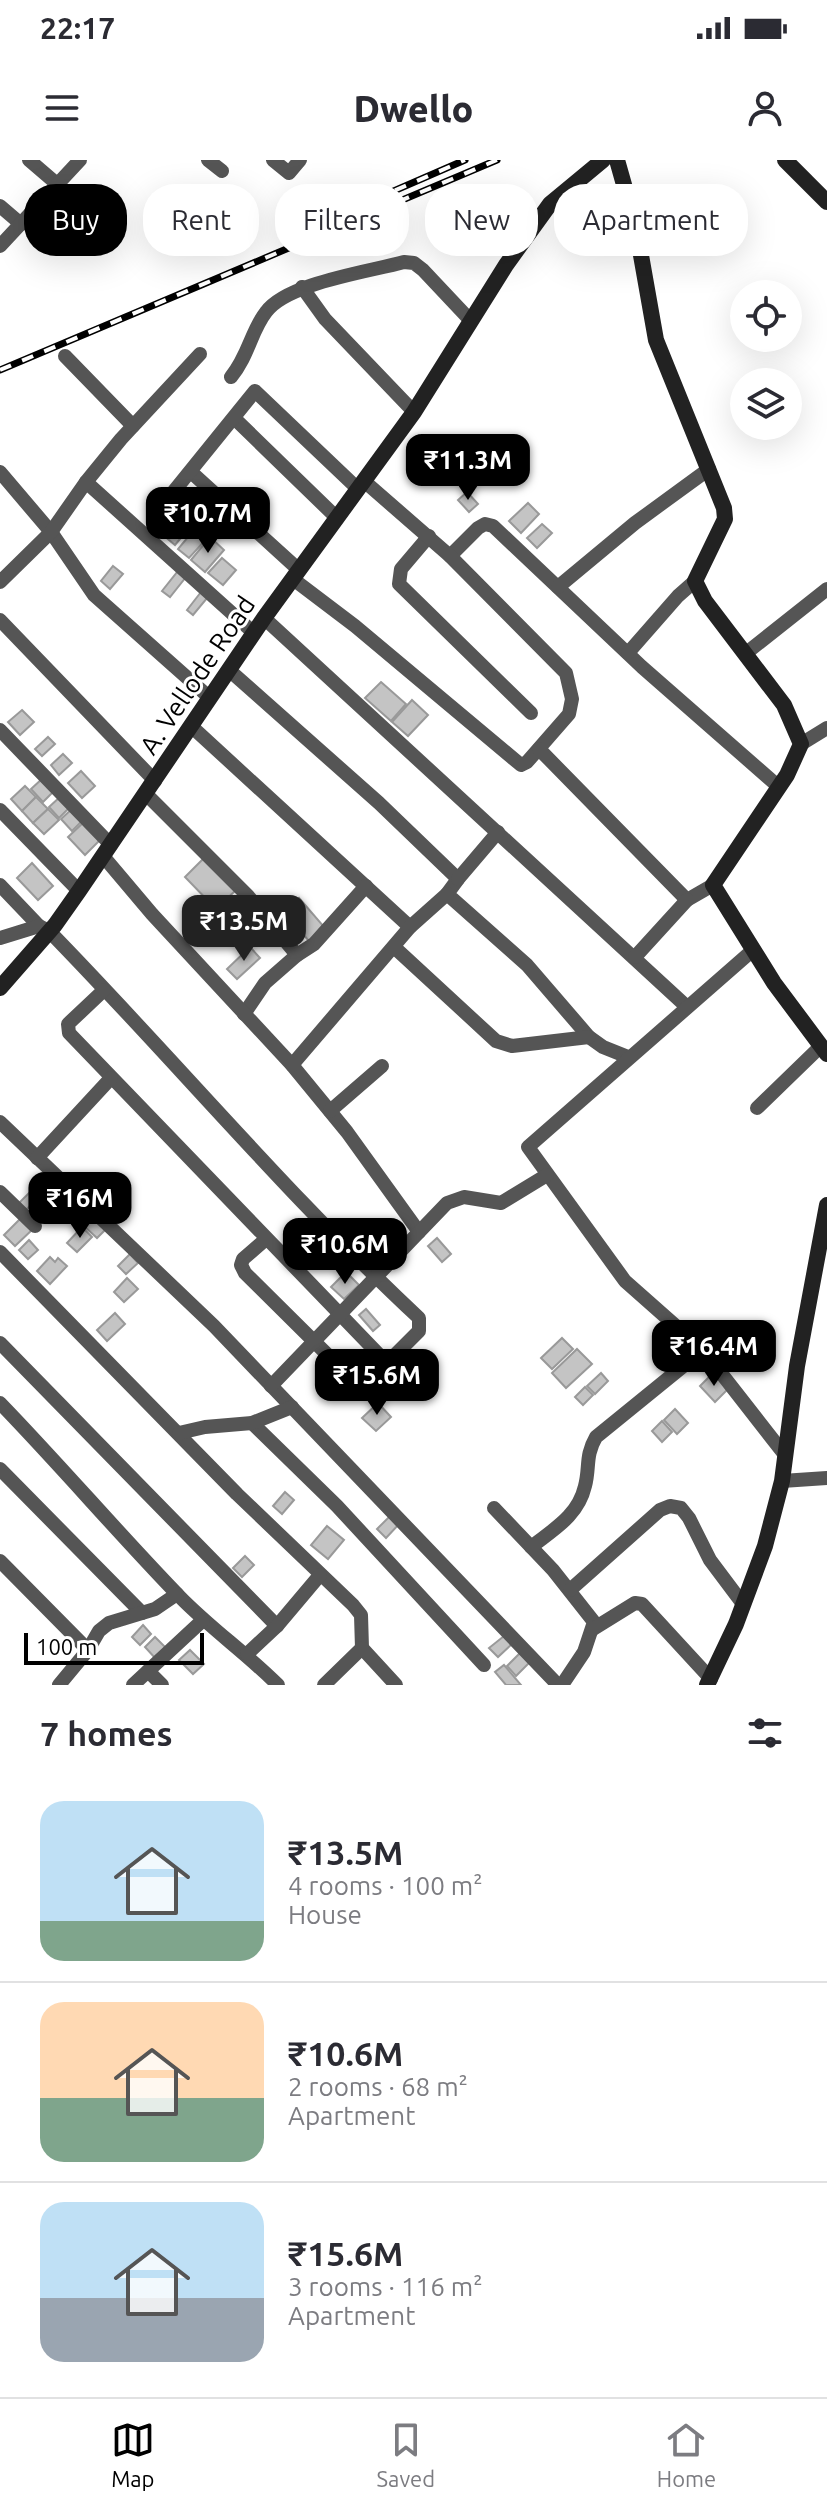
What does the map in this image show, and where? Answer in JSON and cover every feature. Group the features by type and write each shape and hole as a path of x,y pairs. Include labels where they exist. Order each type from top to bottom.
{"street":[{"path":"29,160 57,184 80,160"},
{"path":"208,160 222,171"},
{"path":"273,160 289,173 300,160"},
{"name":"A. Vellode Road","path":"0,988 44,929 79,891 264,618 414,412 506,265 550,204 603,160"},
{"path":"617,160 636,227 656,340 709,469 724,508 725,519 695,581 628,653"},
{"path":"785,160 827,202"},
{"path":"0,206 21,224"},
{"path":"0,246 24,221"},
{"path":"231,377 246,356 257,326 269,307 282,297 302,287 404,262 414,263 471,321"},
{"path":"302,287 325,319 414,412"},
{"path":"0,582 51,532 86,482 200,354"},
{"path":"65,356 133,426"},
{"path":"166,501 255,391 361,485 429,536 566,673 572,699 569,714 527,762 521,765 514,761 296,574 191,472"},
{"path":"234,418 337,518"},
{"path":"558,587 635,523 709,469"},
{"path":"0,472 51,532 94,595 210,698"},
{"path":"86,482 254,633"},
{"path":"450,556 478,528 485,524 493,526 628,653 779,787"},
{"path":"429,536 401,569 399,584 531,713"},
{"path":"695,581 705,601 784,705 801,744"},
{"path":"745,654 827,589"},
{"path":"264,618 686,1006"},
{"path":"0,620 248,896 297,955"},
{"path":"229,670 379,803 458,879"},
{"path":"191,726 410,927"},
{"path":"635,957 687,900 713,885 779,787 801,744 827,728"},
{"path":"0,730 244,1014 292,1065 330,1111 419,1232"},
{"path":"539,749 687,900"},
{"path":"0,810 79,891"},
{"path":"292,1065 410,927 447,894 498,832"},
{"path":"0,885 104,990 377,1279 419,1318 419,1331 363,1386 358,1385 245,1273 241,1265 243,1259 266,1239"},
{"path":"713,885 774,983 824,1050 757,1108"},
{"path":"244,1014 265,983 314,944 366,886"},
{"path":"447,894 527,965 589,1037 603,1047 628,1057"},
{"path":"0,938 44,929"},
{"path":"394,947 496,1041 512,1046 589,1037"},
{"path":"753,950 530,1143 529,1152 625,1281 703,1350 785,1455"},
{"path":"104,990 68,1024 67,1029 387,1363"},
{"path":"330,1111 382,1066"},
{"path":"37,1158 111,1078"},
{"path":"0,1122 214,1326 560,1685 578,1663 593,1629 591,1616 494,1508"},
{"path":"271,1386 377,1279 441,1208 464,1197 501,1203 547,1175"},
{"path":"0,1192 35,1226"},
{"path":"593,1629 635,1603 642,1604 709,1682 765,1546 782,1481 797,1366 827,1205"},
{"path":"0,1252 361,1615 362,1648 396,1685"},
{"path":"0,1343 277,1626"},
{"path":"531,1547 572,1515 579,1505 586,1485 588,1451 596,1437 703,1350"},
{"path":"0,1403 177,1594 278,1685"},
{"path":"179,1433 205,1427 252,1423 292,1407"},
{"path":"252,1423 337,1506 484,1665"},
{"path":"0,1469 142,1613"},
{"path":"782,1481 827,1478"},
{"path":"570,1590 660,1510 670,1506 681,1508 689,1518 710,1560 743,1604"},
{"path":"0,1561 88,1650"},
{"path":"247,1654 277,1626 320,1575"},
{"path":"59,1685 88,1650 99,1631 109,1623 155,1609 177,1594"},
{"path":"133,1685 203,1620"},
{"path":"324,1685 362,1648"},
{"path":"148,1671 162,1685"}],"building":[{"path":"467,492 478,504 469,512 458,500"},
{"path":"528,503 539,514 521,533 509,521"},
{"path":"183,512 195,521 175,545 163,535"},
{"path":"542,524 552,533 537,548 527,538"},
{"path":"198,525 210,535 189,558 178,549"},
{"path":"210,537 224,550 205,572 191,560"},
{"path":"222,558 236,570 223,585 208,573"},
{"path":"113,566 123,574 110,589 101,581"},
{"path":"178,571 186,577 170,597 162,591"},
{"path":"201,592 208,597 193,615 187,610"},
{"path":"381,682 406,704 391,721 365,698"},
{"path":"412,700 428,715 408,736 392,722"},
{"path":"22,710 34,722 20,735 8,722"},
{"path":"48,737 55,744 42,756 35,749"},
{"path":"63,754 72,763 59,775 51,765"},
{"path":"81,771 95,786 82,798 68,783"},
{"path":"43,778 55,790 43,802 31,789"},
{"path":"25,786 36,797 22,811 11,799"},
{"path":"61,796 71,806 59,818 49,807"},
{"path":"36,797 48,809 33,823 22,811"},
{"path":"73,808 84,819 72,831 61,819"},
{"path":"48,809 59,820 44,834 33,823"},
{"path":"84,822 100,840 85,855 68,837"},
{"path":"205,857 236,890 216,909 185,877"},
{"path":"32,863 53,886 38,900 17,878"},
{"path":"299,898 325,928 309,941 283,911"},
{"path":"250,947 260,958 237,979 227,969"},
{"path":"33,1189 40,1195 26,1210 19,1203"},
{"path":"94,1216 107,1228 97,1238 84,1226"},
{"path":"22,1217 33,1229 15,1246 4,1235"},
{"path":"82,1227 92,1237 77,1252 67,1243"},
{"path":"437,1238 451,1254 442,1262 428,1246"},
{"path":"29,1240 38,1250 28,1259 19,1250"},
{"path":"130,1254 138,1263 126,1274 118,1266"},
{"path":"50,1257 55,1262 58,1258 67,1266 50,1284 37,1271"},
{"path":"346,1272 359,1285 344,1299 331,1287"},
{"path":"127,1278 138,1289 124,1302 114,1292"},
{"path":"366,1309 380,1325 373,1331 359,1315"},
{"path":"115,1313 125,1324 107,1341 97,1330"},
{"path":"562,1338 573,1349 552,1369 541,1358"},
{"path":"577,1349 592,1364 566,1388 552,1373"},
{"path":"601,1373 608,1381 595,1394 587,1386"},
{"path":"713,1373 728,1389 715,1402 700,1386"},
{"path":"585,1387 593,1395 583,1405 575,1397"},
{"path":"378,1403 391,1417 376,1431 362,1418"},
{"path":"675,1409 688,1423 677,1434 664,1420"},
{"path":"662,1421 672,1432 662,1442 652,1431"},
{"path":"285,1492 294,1500 282,1514 273,1506"},
{"path":"391,1515 400,1523 386,1538 377,1529"},
{"path":"327,1526 344,1540 328,1559 311,1545"},
{"path":"245,1556 254,1565 242,1577 233,1568"},
{"path":"143,1625 151,1634 140,1645 132,1637"},
{"path":"504,1636 512,1644 498,1657 489,1648"},
{"path":"155,1637 167,1649 156,1659 145,1647"},
{"path":"190,1650 204,1664 193,1674 179,1660"},
{"path":"520,1653 529,1663 516,1676 507,1666"},
{"path":"504,1665 521,1685 506,1685 495,1672"}],"railway":[{"path":"409,184 465,160"},
{"path":"0,370 497,160"}]}
